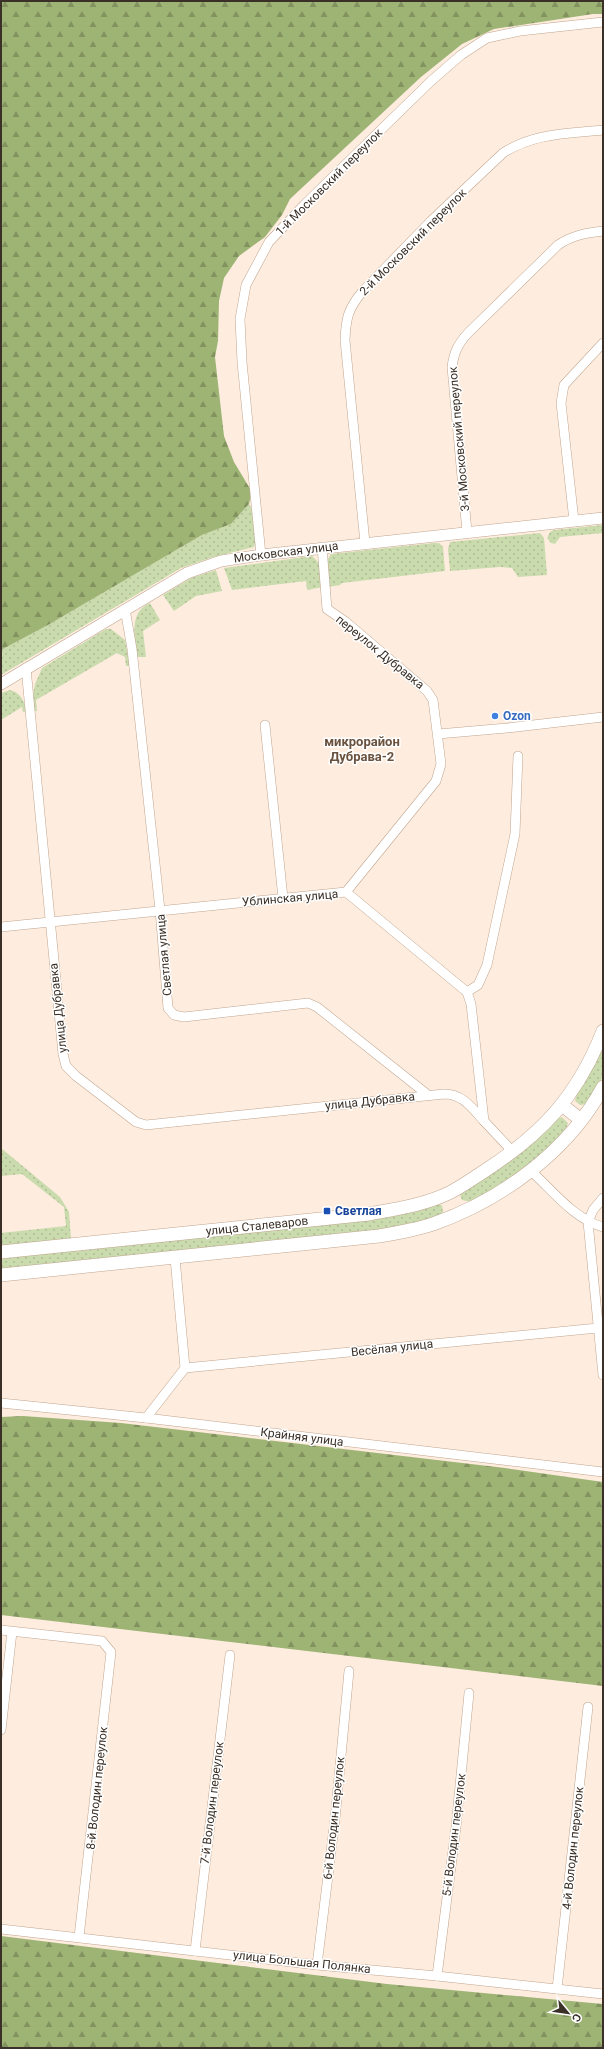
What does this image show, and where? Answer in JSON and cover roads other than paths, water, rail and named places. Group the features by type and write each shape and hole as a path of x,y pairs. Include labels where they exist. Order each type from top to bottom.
{"main road":[{"name":"улица Сталеваров","path":"1,1252 369,1214 405,1208 449,1193 513,1152 562,1105 584,1075 603,1031"},
{"name":"улица Сталеваров","path":"1,1275 379,1236 433,1224 493,1195 531,1171 556,1149 581,1120 603,1087"},
{"path":"562,1105 581,1120"},
{"path":"449,1193 458,1213"}],"street":[{"name":"1-й Московский переулок","path":"261,555 242,362 240,319 246,285 269,242 304,205 431,81 460,55 487,38 520,32 603,22"},
{"name":"2-й Московский переулок","path":"365,543 345,340 346,319 352,305 362,292 426,227 503,153 517,144 532,138 603,130"},
{"name":"3-й Московский переулок","path":"467,532 452,367 454,352 468,333 558,245 569,237 582,233 603,231"},
{"path":"574,521 560,403 561,394 564,385 603,343"},
{"name":"Московская улица","path":"1,684 187,573 221,561 322,547 603,518"},
{"name":"переулок Дубравка","path":"322,547 327,609 346,622 427,691 433,700 441,764 436,781 346,892"},
{"name":"Светлая улица","path":"125,609 132,649 160,910 168,1008 174,1015 184,1017 308,1003 317,1007 428,1095"},
{"name":"улица Дубравка","path":"26,668 49,922 63,1054 66,1066 98,1094 136,1122 151,1124 428,1095 454,1094 466,1102 484,1121"},
{"path":"438,734 507,728 603,716"},
{"path":"264,725 283,898"},
{"path":"513,1152 484,1121 471,1004 467,992 478,985 487,965 515,834 518,756"},
{"name":"Ублинская улица","path":"1,927 346,892 467,992"},
{"path":"531,1171 588,1222 603,1227"},
{"path":"603,1198 593,1210 588,1222 603,1375"},
{"path":"146,1418 185,1368 175,1258"},
{"name":"Весёлая улица","path":"185,1368 598,1328"},
{"name":"Крайняя улица","path":"1,1403 146,1418 603,1472"},
{"path":"1,1630 12,1632 1,1730"},
{"name":"8-й Володин переулок","path":"12,1632 102,1641 111,1652 79,1937"},
{"name":"7-й Володин переулок","path":"195,1951 230,1655"},
{"name":"6-й Володин переулок","path":"317,1965 335,1819 349,1671"},
{"name":"5-й Володин переулок","path":"437,1976 456,1827 469,1693"},
{"name":"4-й Володин переулок","path":"557,1989 588,1707"},
{"name":"улица Большая Полянка","path":"1,1929 317,1965 603,1994"}],"place":[{"name":"Ozon","path":"495,716"},
{"name":"Светлая","path":"327,1211"}],"district":[{"name":"микрорайон Дубрава-2","path":"362,748"}]}
